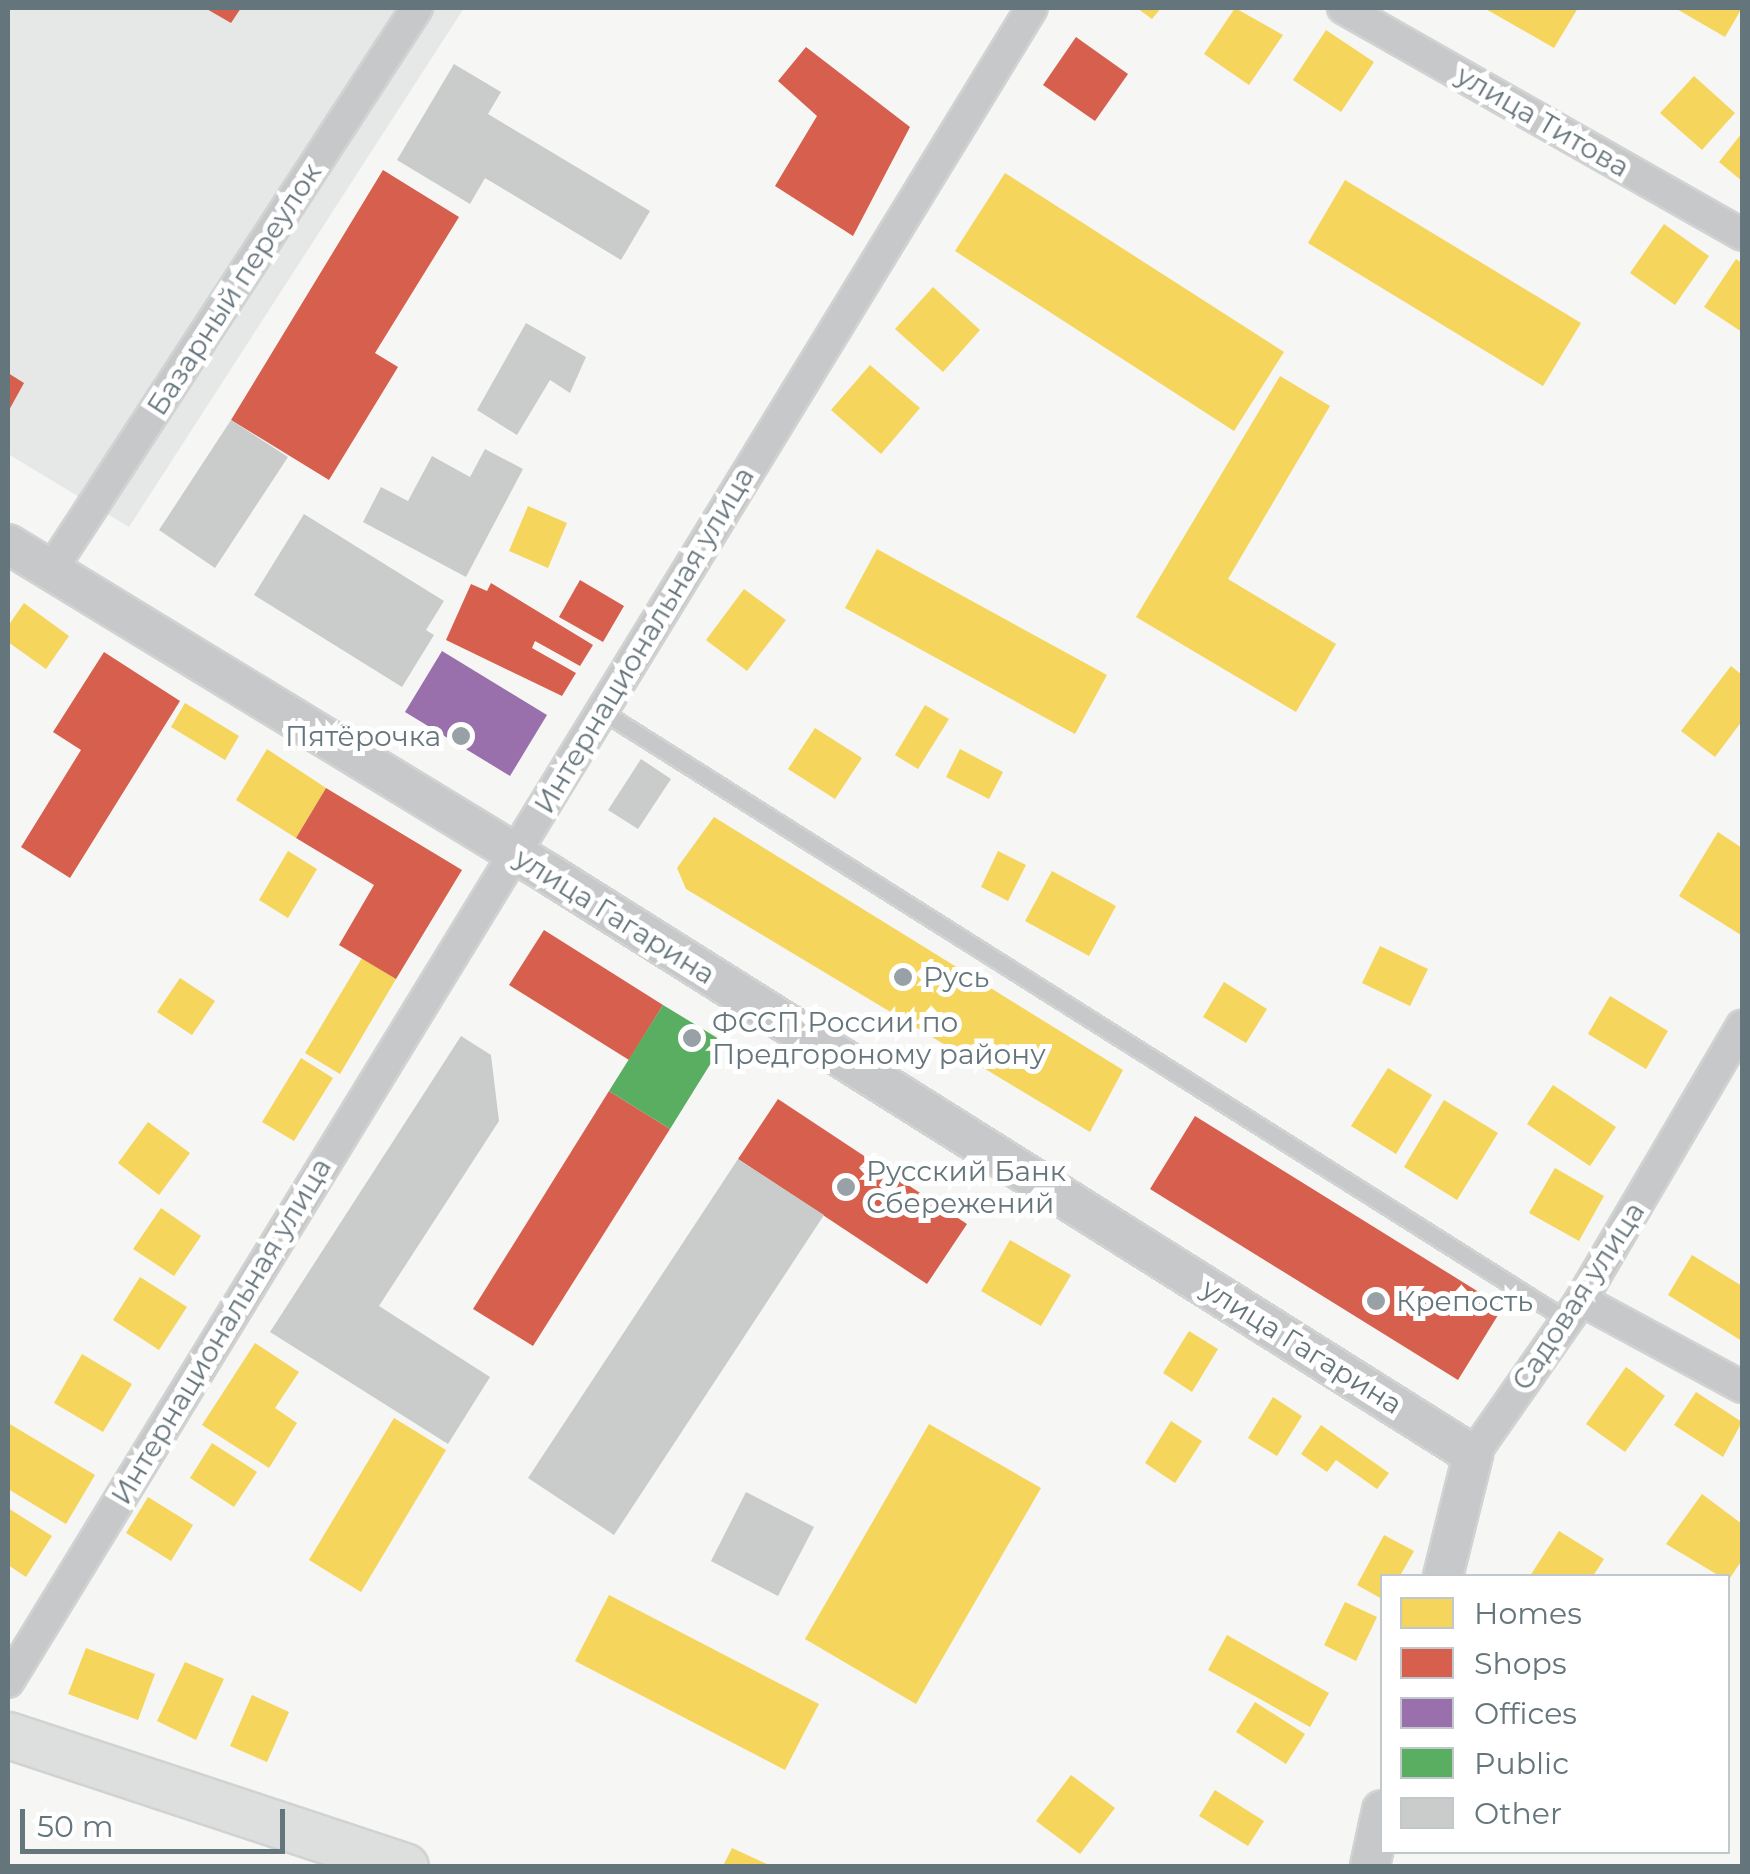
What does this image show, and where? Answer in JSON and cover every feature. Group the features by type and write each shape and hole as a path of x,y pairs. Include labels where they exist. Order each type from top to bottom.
{"main road":[{"path":"8,1736 389,1864"}],"street":[{"name":"Базарный переулок","path":"51,570 417,8"},
{"name":"Интернациональная улица","path":"8,1682 1032,8"},
{"name":"улица Титова","path":"1344,8 1742,235"},
{"name":"улица Гагарина","path":"8,544 514,852 1472,1455"},
{"name":"Садовая улица","path":"1443,1574 1472,1455 1574,1310 1742,1026"},
{"path":"1574,1310 1742,1387"},
{"path":"1370,1866 1380,1819"}],"lane":[{"path":"600,710 1574,1310"}],"shaded area":[{"path":"8,8 464,8 129,527 8,454"}],"building: Homes":[{"path":"1137,8 1161,8 1152,19"},
{"path":"1235,8 1283,35 1249,85 1204,54"},
{"path":"1484,8 1578,8 1554,48"},
{"path":"1675,8 1742,8 1725,37"},
{"path":"1326,30 1374,62 1341,112 1293,80"},
{"path":"1694,76 1735,113 1702,150 1660,113"},
{"path":"1742,133 1742,181 1719,162"},
{"path":"1005,173 1284,352 1234,431 955,251"},
{"path":"1345,180 1581,323 1543,386 1308,243"},
{"path":"1664,224 1709,256 1675,305 1630,273"},
{"path":"1736,259 1742,263 1742,332 1704,307"},
{"path":"933,287 980,330 943,372 895,329"},
{"path":"870,365 920,408 881,454 831,410"},
{"path":"1280,376 1330,406 1228,579 1336,644 1296,712 1136,617"},
{"path":"528,506 567,523 548,568 509,551"},
{"path":"877,549 1107,675 1075,734 845,608"},
{"path":"744,589 786,620 747,671 706,640"},
{"path":"24,603 69,636 46,669 8,642 8,626"},
{"path":"1731,666 1742,675 1742,721 1715,757 1681,731"},
{"path":"185,703 239,736 225,760 171,727"},
{"path":"925,705 949,719 918,769 895,755"},
{"path":"815,728 862,758 835,799 788,769"},
{"path":"267,749 326,788 296,838 236,800"},
{"path":"960,749 1003,772 989,799 946,777"},
{"name":"Русь","path":"714,817 1123,1070 1090,1132 686,889 677,868"},
{"path":"1718,832 1742,848 1741,935 1679,896"},
{"path":"288,851 317,869 288,918 259,900"},
{"path":"998,851 1026,865 1008,901 981,887"},
{"path":"1052,871 1116,906 1089,956 1025,921"},
{"path":"1380,946 1428,969 1410,1006 1362,983"},
{"path":"362,958 396,979 340,1074 305,1053"},
{"path":"180,978 215,1001 192,1035 157,1012"},
{"path":"1224,982 1267,1009 1246,1043 1203,1017"},
{"path":"1610,996 1668,1031 1646,1069 1588,1034"},
{"path":"301,1058 333,1078 294,1141 262,1122"},
{"path":"1388,1068 1432,1095 1396,1154 1351,1126"},
{"path":"1553,1085 1616,1127 1590,1166 1527,1124"},
{"path":"1444,1100 1498,1133 1457,1200 1404,1167"},
{"path":"148,1122 190,1153 159,1195 118,1163"},
{"path":"1555,1168 1604,1196 1579,1241 1529,1213"},
{"path":"161,1208 201,1236 174,1276 133,1249"},
{"path":"1010,1240 1071,1275 1041,1326 981,1291"},
{"path":"1692,1255 1742,1286 1742,1341 1668,1295"},
{"path":"140,1277 187,1307 159,1350 113,1320"},
{"path":"1189,1331 1218,1349 1192,1392 1163,1373"},
{"path":"255,1343 299,1372 275,1408 297,1423 269,1468 202,1425"},
{"path":"82,1354 132,1384 103,1432 54,1403"},
{"path":"1626,1367 1665,1396 1625,1452 1586,1424"},
{"path":"1696,1392 1742,1422 1723,1457 1674,1425"},
{"path":"1273,1397 1302,1416 1277,1456 1248,1438"},
{"path":"394,1418 446,1450 361,1592 309,1560"},
{"path":"1171,1421 1202,1441 1175,1483 1145,1463"},
{"path":"8,1423 95,1475 66,1524 8,1489"},
{"path":"929,1424 1041,1488 916,1704 805,1639"},
{"path":"1321,1425 1389,1473 1377,1489 1336,1460 1327,1472 1301,1454"},
{"path":"212,1443 257,1472 234,1507 190,1478"},
{"path":"1702,1494 1742,1524 1742,1560 1730,1578 1730,1574 1716,1574 1666,1544"},
{"path":"148,1497 193,1525 171,1561 126,1533"},
{"path":"8,1508 52,1536 26,1577 8,1565"},
{"path":"1559,1531 1604,1559 1594,1574 1531,1574"},
{"path":"1384,1535 1414,1551 1401,1574 1380,1574 1380,1598 1357,1585"},
{"path":"609,1595 819,1704 785,1770 575,1661"},
{"path":"1345,1602 1377,1617 1356,1661 1324,1645"},
{"path":"1227,1635 1329,1693 1310,1727 1208,1670"},
{"path":"86,1648 155,1674 138,1720 68,1694"},
{"path":"185,1662 224,1679 196,1740 157,1721"},
{"path":"252,1695 289,1712 267,1762 230,1746"},
{"path":"1255,1702 1305,1734 1286,1764 1236,1732"},
{"path":"1071,1775 1115,1808 1080,1854 1036,1821"},
{"path":"1215,1790 1264,1821 1248,1846 1199,1816"},
{"path":"732,1848 771,1866 723,1866"}],"building: Shops":[{"path":"205,8 241,8 231,23"},
{"path":"1076,37 1128,74 1095,121 1043,85"},
{"path":"806,47 910,127 853,236 775,186 817,116 778,81"},
{"path":"383,170 459,217 375,353 398,367 329,480 231,420"},
{"path":"8,373 24,383 8,412"},
{"path":"580,580 624,606 603,642 559,617"},
{"path":"491,583 593,645 580,666 535,641 532,648 576,673 562,696 446,640 471,584 487,591"},
{"path":"104,652 180,701 70,878 21,847 81,750 53,732"},
{"path":"326,788 462,870 396,979 339,945 374,885 296,838"},
{"path":"544,930 663,1005 629,1060 509,985"},
{"path":"609,1091 670,1129 533,1346 473,1309"},
{"name":"Русский Банк Сбережений","path":"778,1099 967,1224 927,1284 738,1159"},
{"path":"1195,1116 1503,1307 1458,1380 1150,1189"}],"building: Offices":[{"path":"442,651 547,715 510,776 405,712"}],"building: Public":[{"path":"663,1005 724,1042 670,1129 609,1091"}],"building: Other":[{"path":"454,64 501,92 488,114 650,211 621,260 485,178 470,204 397,160"},
{"path":"526,323 586,357 570,393 550,380 517,435 477,410"},
{"path":"231,420 288,457 215,568 159,530"},
{"path":"485,449 523,469 466,577 363,522 381,487 408,501 432,456 470,477"},
{"path":"304,514 444,601 426,630 434,635 402,687 254,595"},
{"path":"641,759 671,779 638,829 608,810"},
{"path":"461,1036 491,1055 499,1121 379,1306 490,1377 448,1444 270,1332"},
{"path":"738,1159 824,1215 614,1535 528,1478"},
{"path":"746,1492 814,1527 778,1596 711,1561"}],"place":[{"name":"Пятёрочка","path":"461,736"},
{"name":"Русь","path":"903,977"},
{"name":"ФССП России по Предгороному району","path":"692,1038"},
{"name":"Русский Банк Сбережений","path":"846,1187"},
{"name":"Крепость","path":"1376,1301"}]}
